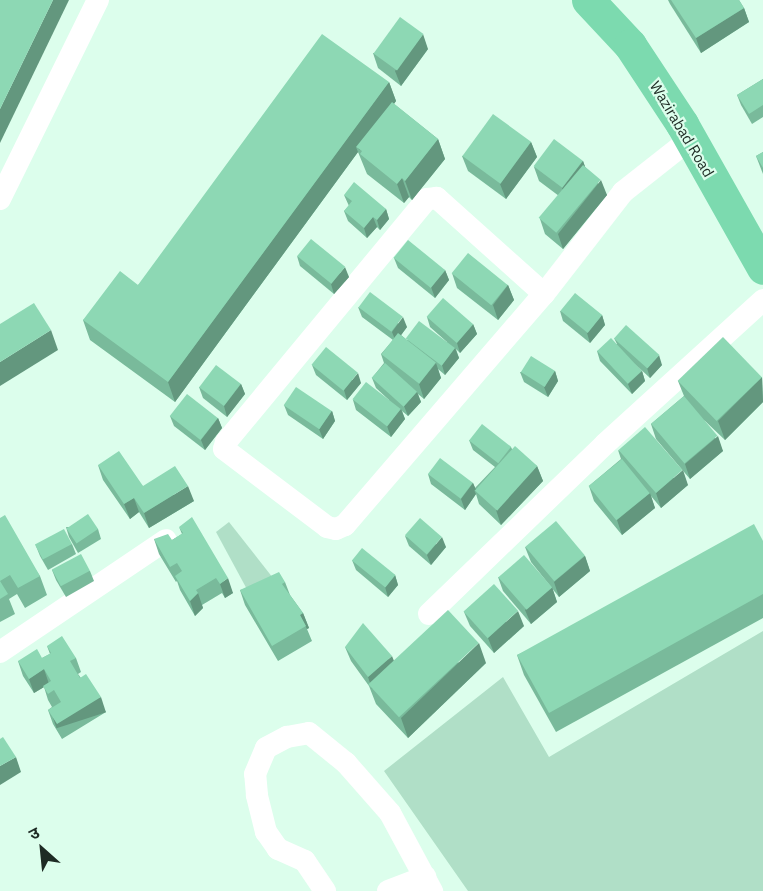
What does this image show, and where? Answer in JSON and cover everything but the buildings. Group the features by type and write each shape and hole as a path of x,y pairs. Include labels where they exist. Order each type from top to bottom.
{"highway":[{"name":"Wazirabad Road","path":"588,0 630,45 690,139 763,268"},
{"name":"Wazirabad Road","path":"616,0 645,33 695,110 763,229"}],"lane":[{"path":"0,199 98,0"},
{"path":"544,294 437,198 427,199 226,442 224,449 327,526 336,529 345,525 544,294 623,192 690,139"},
{"path":"429,614 605,444 763,300"},
{"path":"0,652 166,540"},
{"path":"325,891 305,861 278,849 266,832 257,795 255,774 266,748 287,736 309,733 346,763 390,813 428,884 388,891"}],"green space":[{"path":"229,522 273,578 249,593 216,532"},
{"path":"763,631 763,891 468,891 384,771 503,677 549,757"}]}
